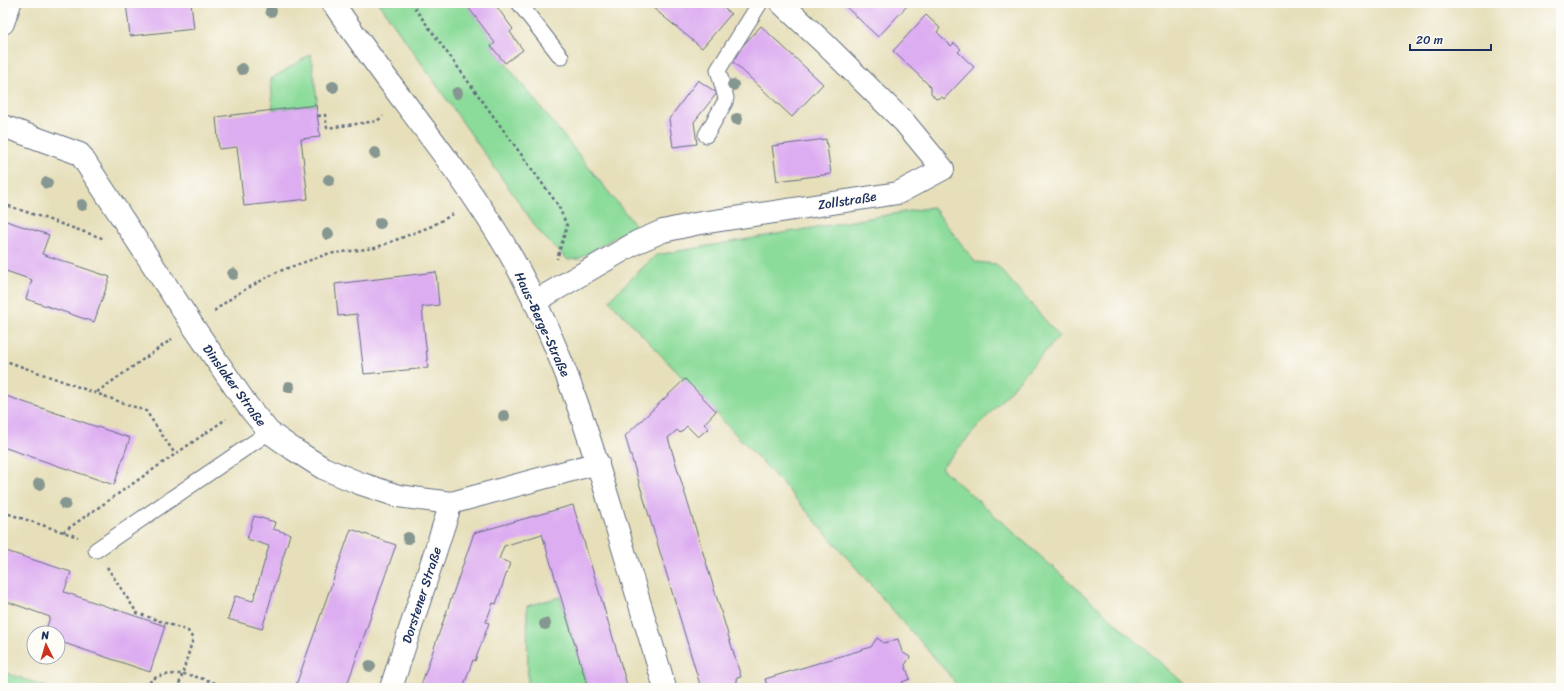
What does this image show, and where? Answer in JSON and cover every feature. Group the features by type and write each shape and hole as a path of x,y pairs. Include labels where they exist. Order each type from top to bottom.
{"street":[{"path":"3,23 10,3"},
{"name":"Haus-Berge-Straße","path":"333,3 369,55 476,201 511,256 534,302 568,378 598,464 665,688"},
{"name":"Zollstraße","path":"534,302 637,242 663,231 695,224 898,192 943,169 905,124 825,44 781,3"},
{"name":"Dinslaker Straße","path":"3,126 80,154 247,405 269,432 323,468 398,496 451,503 598,464"},
{"name":"Dorstener Straße","path":"391,688 451,503"}],"lane":[{"path":"519,3 561,57"},
{"path":"706,136 726,98 718,70 760,3"},
{"path":"96,550 269,432"}],"path":[{"path":"411,3 558,205 567,226 556,260 565,284"},
{"path":"318,116 325,115 327,128 377,121 404,101"},
{"path":"193,326 237,294 277,272 327,254 375,248 432,226 476,201"},
{"path":"3,204 105,239"},
{"path":"96,392 172,338"},
{"path":"3,360 146,411 175,454"},
{"path":"63,532 247,405"},
{"path":"3,512 90,541 137,612 188,631 193,639 178,688"},
{"path":"147,688 148,684 155,677 183,674 224,686"}],"green space":[{"path":"379,3 465,3 495,43 491,46 635,225 579,259 568,260 541,234"},
{"path":"311,54 317,100 316,105 273,110 271,79"},
{"path":"933,207 975,262 996,264 1059,336 941,468 1189,688 959,688 946,671 781,482 609,300 656,255"},
{"path":"560,597 588,688 528,688 527,606"},
{"path":"3,672 50,688 3,688"}],"building":[{"path":"126,3 191,3 194,29 130,36"},
{"path":"465,3 494,3 513,29 510,32 523,50 505,63 491,46 495,43"},
{"path":"647,3 718,3 731,14 702,48"},
{"path":"842,3 904,3 907,6 878,37"},
{"path":"926,15 940,28 937,32 951,46 954,43 961,49 958,52 974,67 944,99 942,97 936,99 931,93 931,87 893,51"},
{"path":"761,26 823,84 792,117 730,59"},
{"path":"698,80 717,93 694,122 697,144 673,147 669,119"},
{"path":"316,105 320,137 301,139 308,199 244,206 237,147 219,149 216,117"},
{"path":"826,139 831,174 777,181 772,146"},
{"path":"3,220 49,235 42,254 110,277 94,322 26,299 32,280 3,270"},
{"path":"436,272 439,305 422,307 428,368 364,374 357,314 338,316 335,284"},
{"path":"685,379 716,411 704,424 709,428 698,437 687,426 680,433 677,430 668,438 741,677 736,678 739,688 701,688 625,436"},
{"path":"3,395 130,438 114,485 3,447"},
{"path":"573,505 628,688 588,688 542,534 504,546 499,559 510,563 496,604 493,603 486,622 489,623 463,688 420,688 474,533"},
{"path":"254,516 275,522 273,529 290,534 262,629 228,619 235,596 253,601 269,546 247,539"},
{"path":"351,529 396,545 346,688 295,688"},
{"path":"3,550 71,572 64,592 165,626 150,672 66,644 66,625 48,625 50,617 3,600"},
{"path":"877,638 884,643 898,639 902,652 910,657 905,665 910,679 902,682 903,684 888,688 768,688 765,679 871,647"}]}
